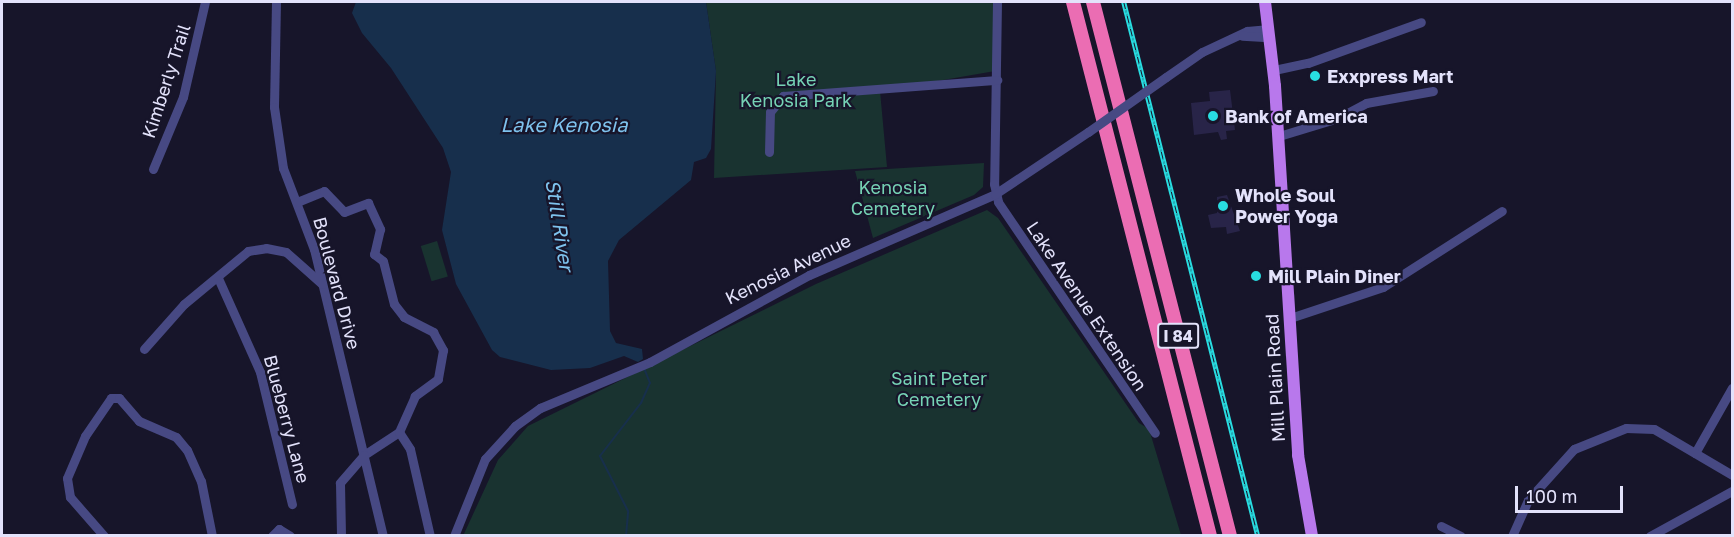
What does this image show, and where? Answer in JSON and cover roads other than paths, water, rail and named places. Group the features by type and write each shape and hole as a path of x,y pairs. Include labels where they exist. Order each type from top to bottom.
{"highway":[{"name":"I 84","path":"1073,2 1210,536"},
{"name":"I 84","path":"1093,2 1230,536"}],"main road":[{"name":"Mill Plain Road","path":"1265,2 1274,70 1279,136 1298,455 1312,536"}],"street":[{"name":"Kimberly Trail","path":"153,169 193,63 205,2"},
{"name":"Boulevard Drive","path":"276,2 276,128 283,168 297,202 322,284 383,536"},
{"path":"995,194 997,2"},
{"path":"1274,70 1308,63 1421,22"},
{"name":"Kenosia Avenue","path":"454,536 477,474 515,426 554,400 633,370 787,285 995,194 1202,52 1263,27 1269,29"},
{"path":"769,152 770,112 783,96 997,80"},
{"path":"1279,136 1338,118 1366,103 1433,91"},
{"path":"297,202 324,191 344,212 368,203 380,229 374,254 385,265 394,304 404,317 440,340 440,376 415,396 399,432 364,455 340,483 341,536"},
{"name":"Lake Avenue Extension","path":"995,194 1040,269 1155,433"},
{"path":"1290,318 1383,287 1502,211"},
{"path":"144,349 184,304 218,278 243,254 273,248 292,256 322,284"},
{"name":"Blueberry Lane","path":"218,278 260,372 292,504"},
{"path":"1695,453 1732,388"},
{"path":"104,536 70,497 67,478 100,409 111,398 119,398 139,421 176,437 187,450 201,481 212,536"},
{"path":"1512,536 1528,501 1582,443 1640,425 1732,475"},
{"path":"399,432 410,449 430,536"},
{"path":"1650,536 1732,491"},
{"path":"1441,526 1461,536"},
{"path":"272,536 279,529 290,536"}],"water":[{"name":"Lake Kenosia","path":"356,2 706,2 716,71 711,149 706,158 694,162 691,180 619,240 608,261 610,331 616,343 642,349 643,359 638,362 624,356 590,368 551,370 500,357 492,350 456,284 442,230 451,172 443,148 391,68 362,33 352,13"}],"waterway":[{"name":"Still River","path":"626,536 628,511 600,456 641,403 650,383 644,368"}],"railway":[{"path":"1124,2 1258,536"}],"place":[{"name":"Exxpress Mart","path":"1315,76"},
{"name":"Bank of America","path":"1213,116"},
{"name":"Whole Soul Power Yoga","path":"1223,206"},
{"name":"Mill Plain Diner","path":"1256,276"}],"park label":[{"name":"Lake Kenosia Park","path":"796,90"},
{"name":"Kenosia Cemetery","path":"893,198"},
{"name":"Saint Peter Cemetery","path":"939,389"}]}
